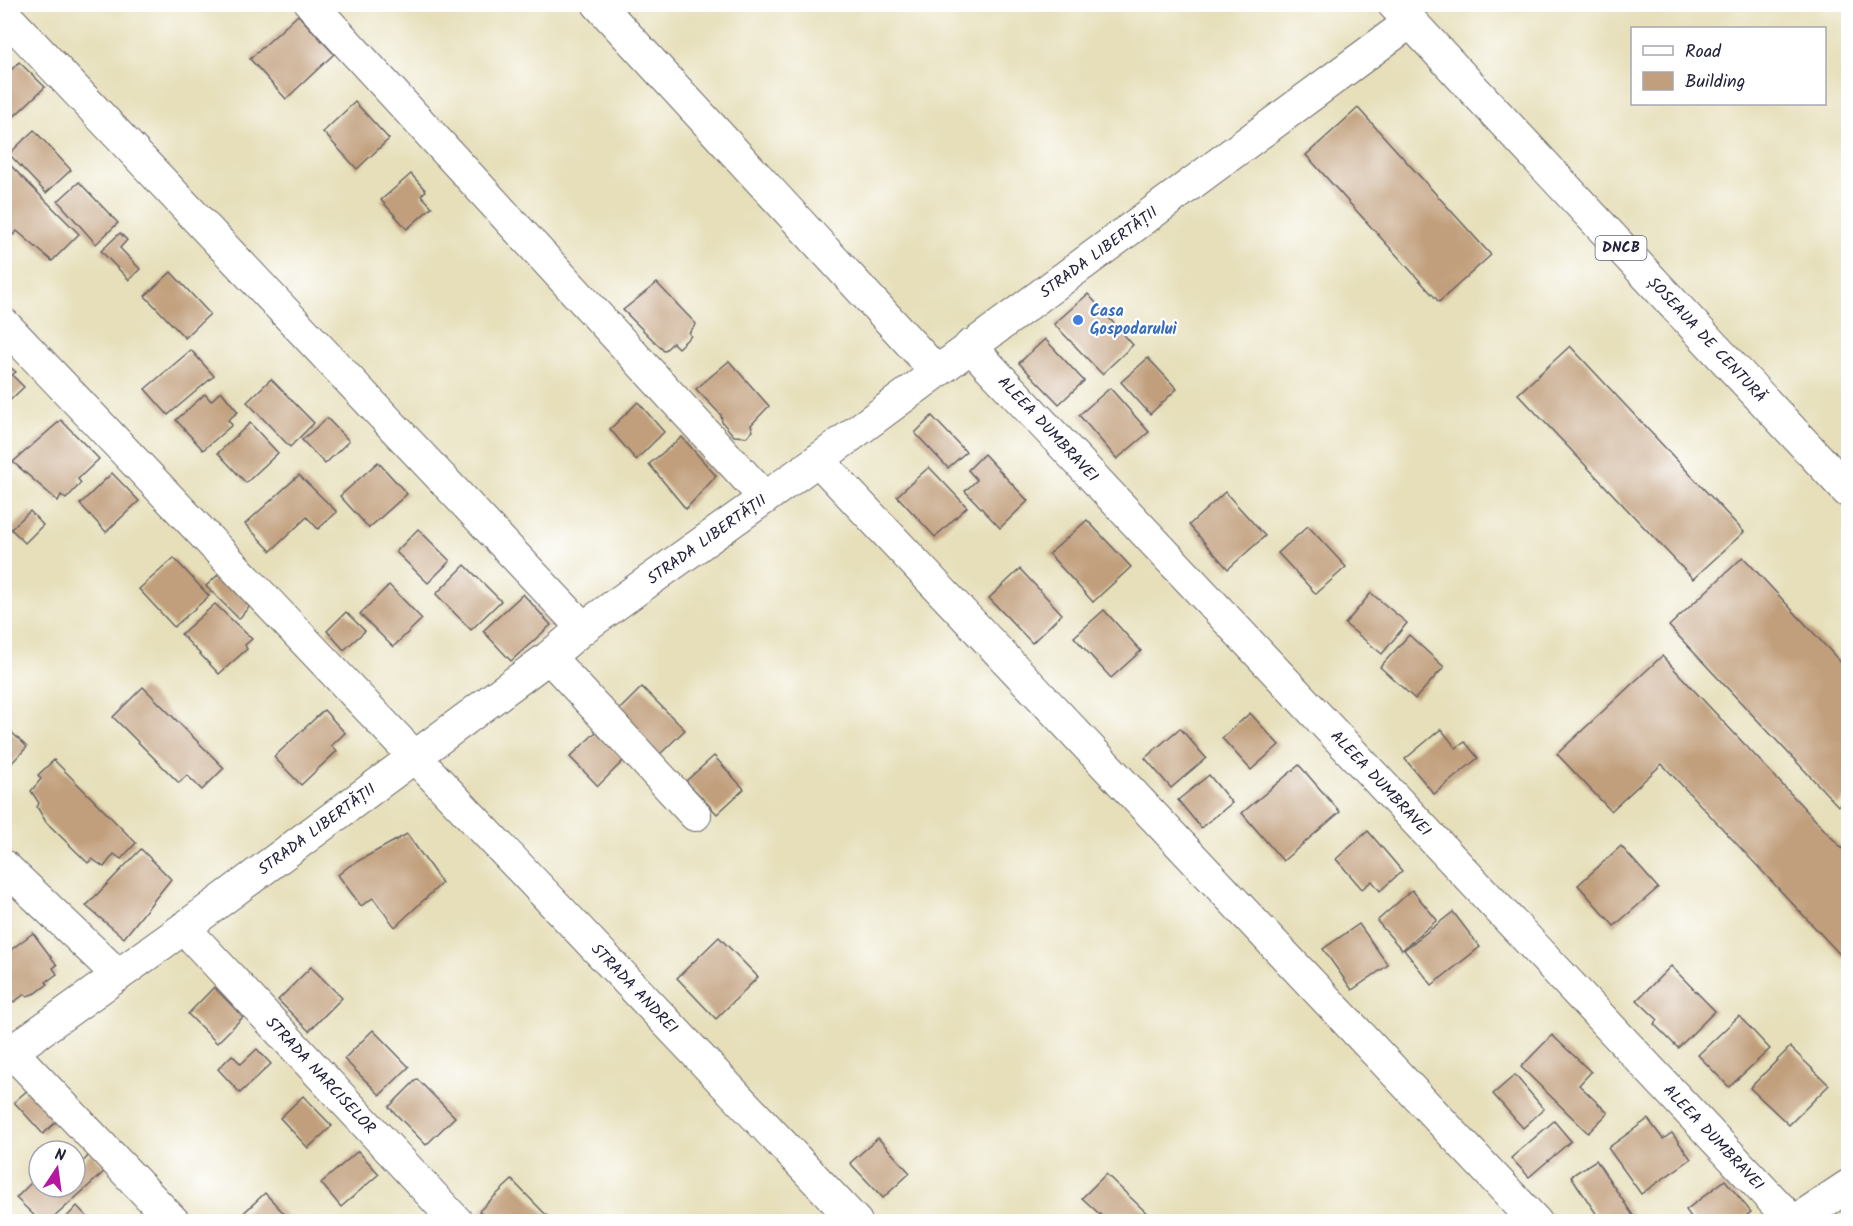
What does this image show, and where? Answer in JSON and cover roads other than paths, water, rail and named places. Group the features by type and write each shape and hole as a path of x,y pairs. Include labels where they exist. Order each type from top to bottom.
{"main road":[{"name":"ȘOSEAUA DE CENTURĂ","path":"1402,13 1848,491"}],"street":[{"path":"311,4 764,497"},
{"path":"598,4 936,371"},
{"name":"STRADA LIBERTĂȚII","path":"8,1054 184,928 549,657 584,628 818,460 970,346 1402,13"},
{"path":"4,14 584,628"},
{"name":"STRADA ANDREI","path":"4,324 856,1221"},
{"name":"ALEEA DUMBRAVEI","path":"970,346 1794,1221"},
{"path":"818,460 1536,1221"},
{"path":"549,657 695,815"},
{"path":"4,866 118,975"},
{"name":"STRADA NARCISELOR","path":"184,928 457,1221"},
{"path":"8,1054 174,1221"},
{"path":"1794,1221 1848,1186"}],"place":[{"name":"Casa Gospodarului","path":"1078,320"}]}
